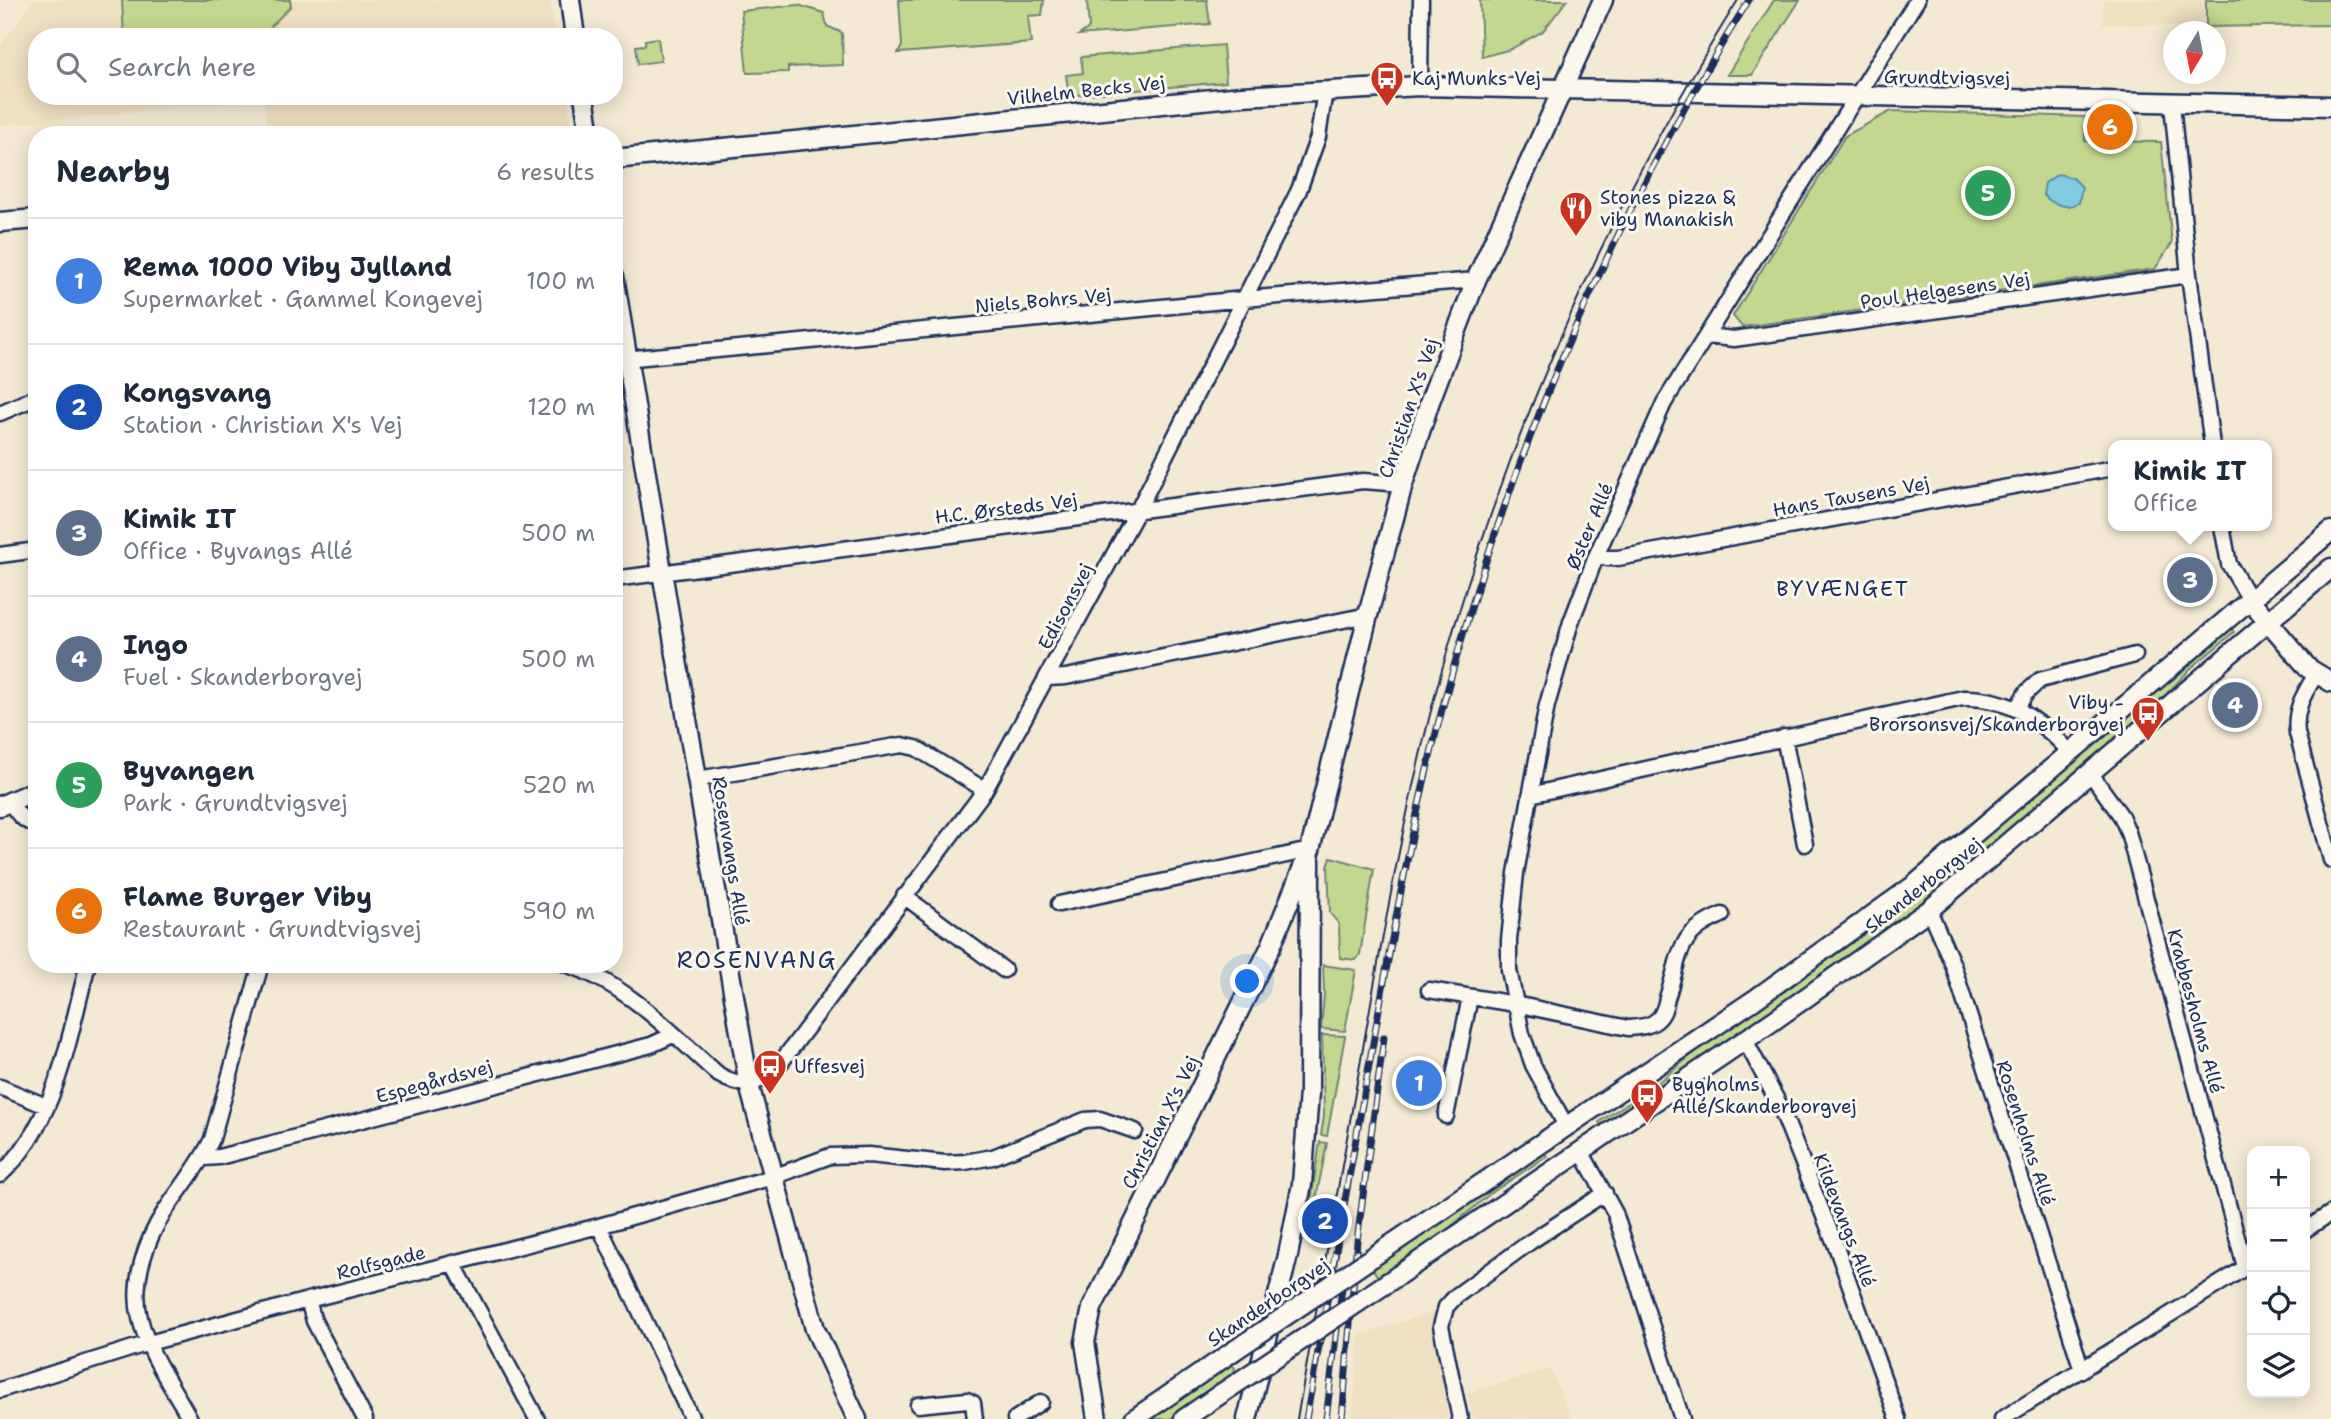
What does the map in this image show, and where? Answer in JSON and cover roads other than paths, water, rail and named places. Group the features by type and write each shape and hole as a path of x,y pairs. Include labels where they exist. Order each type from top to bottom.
{"street":[{"path":"569,0 574,28"},
{"path":"1420,86 1421,0"},
{"name":"Christian X's Vej","path":"1097,1419 1085,1342 1092,1308 1272,946 1310,850 1403,484 1430,401 1476,280 1603,0"},
{"name":"Øster Allé","path":"1566,1126 1533,1065 1514,1004 1508,940 1516,873 1547,705 1572,622 1597,554 1664,403 1917,0"},
{"name":"Vilhelm Becks Vej","path":"623,158 1060,113 1325,90 1420,86 1563,88"},
{"name":"Grundtvigsvej","path":"1563,88 2331,106"},
{"name":"Edisonsvej","path":"749,1085 769,1075 782,1061 985,790 1138,510 1298,190 1311,161 1322,118 1325,90"},
{"path":"2172,104 2189,275 2211,440"},
{"path":"585,105 589,126"},
{"path":"0,222 28,220"},
{"name":"Poul Helgesens Vej","path":"1706,336 1734,339 2189,275"},
{"name":"Niels Bohrs Vej","path":"623,359 1244,299 1476,280"},
{"name":"Rosenvangs Allé","path":"623,369 662,572 749,1085 815,1329 858,1419"},
{"path":"0,413 28,401"},
{"name":"Hans Tausens Vej","path":"1597,554 1618,558 2108,469"},
{"name":"H.C. Ørsteds Vej","path":"623,578 1363,481 1403,484"},
{"path":"2223,531 2229,564 2250,600 2294,653 2324,678 2298,705 2295,721 2331,860"},
{"name":"Skanderborgvej","path":"1133,1419 1861,925 1961,847 2331,531"},
{"path":"0,555 28,551"},
{"name":"Skanderborgvej","path":"1184,1419 1745,1040 1929,910 2331,568"},
{"path":"1048,678 1066,677 1368,615"},
{"path":"2017,708 2026,693 2040,680 2135,655"},
{"path":"1530,795 1963,698 1980,698 2017,708 2044,726 2071,753"},
{"path":"1784,737 1805,844"},
{"path":"698,779 902,745 916,748 985,790"},
{"name":"Krabbesholms Allé","path":"2091,774 2121,816 2128,832 2247,1258"},
{"path":"28,794 5,804 28,822"},
{"path":"1059,904 1310,850"},
{"name":"Christian X's Vej","path":"1247,1419 1288,1255 1302,1184 1308,1093 1310,850"},
{"path":"904,896 1004,970"},
{"name":"Rosenholms Allé","path":"1929,910 1953,965 2082,1370"},
{"path":"1429,990 1514,1004 1628,1028 1646,1027 1660,1018 1675,965 1687,937 1708,920 1722,915"},
{"path":"0,1175 17,1158 46,1106 60,1069 86,973"},
{"path":"190,1419 149,1343 139,1317 141,1268 149,1243 164,1213 204,1158 219,1121 259,973"},
{"path":"588,973 623,990 719,1075 730,1081 749,1085"},
{"path":"1446,1116 1470,997"},
{"name":"Espegårdsvej","path":"204,1158 219,1157 651,1045 673,1035"},
{"name":"Kildevangs Allé","path":"1745,1040 1780,1106 1837,1249 1898,1419"},
{"path":"0,1087 46,1106"},
{"path":"773,1177 830,1156 848,1154 945,1163 975,1161 993,1157 1085,1120 1100,1119 1135,1131"},
{"path":"1566,1126 1615,1213 1682,1419"},
{"name":"Rolfsgade","path":"0,1390 149,1343 599,1226 773,1177"},
{"path":"1460,1419 1441,1326 1446,1307 1456,1296 1530,1242 1605,1193"},
{"path":"2310,1227 2331,1213"},
{"path":"599,1226 692,1419"},
{"path":"453,1263 537,1419"},
{"path":"2002,1419 2247,1266"},
{"path":"308,1300 314,1321 365,1419"},
{"path":"918,1405 967,1400 973,1403 975,1419"},
{"path":"1015,1419 1041,1402"}],"water":[{"path":"2058,174 2073,178 2082,187 2079,203 2060,205 2043,195 2045,183"}],"tram line":[{"path":"1297,1419 1398,859 1429,719 1467,585 1530,411 1604,242 1646,160 1738,0"}],"railway":[{"path":"1306,1419 1405,870 1439,722 1478,585 1540,411 1576,326 1657,160 1701,79 1749,0"},
{"path":"1342,1419 1357,1241 1384,1037"},
{"path":"1326,1419 1344,1271"}],"place":[{"name":"Kaj Munks Vej","path":"1387,108"},
{"name":"Flame Burger Viby","path":"2110,127"},
{"name":"Byvangen","path":"1988,193"},
{"name":"Stones pizza & viby Manakish","path":"1576,238"},
{"name":"Kimik IT","path":"2190,580"},
{"name":"Ingo","path":"2235,705"},
{"name":"Viby - Brorsonsvej/Skanderborgvej","path":"2148,743"},
{"name":"Rema 1000 Viby Jylland","path":"1419,1083"},
{"name":"Uffesvej","path":"770,1096"},
{"name":"Bygholms Allé/Skanderborgvej","path":"1647,1125"},
{"name":"Kongsvang","path":"1325,1221"}],"district":[{"name":"BYVÆNGET","path":"1843,589"},
{"name":"ROSENVANG","path":"757,960"}]}
